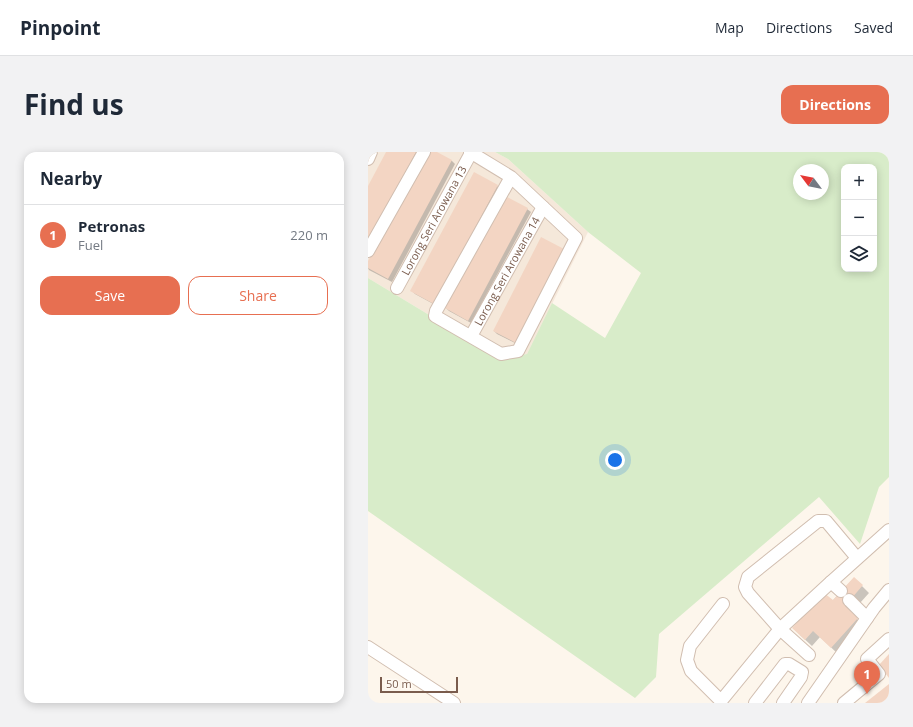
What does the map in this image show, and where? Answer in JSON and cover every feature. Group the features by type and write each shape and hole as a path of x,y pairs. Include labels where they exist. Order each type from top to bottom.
{"street":[{"path":"368,159 371,152"},
{"path":"368,251 424,152"},
{"path":"471,152 511,177 576,238 518,350 502,354 435,316 436,311 511,177"},
{"name":"Lorong Seri Arowana 13","path":"397,288 471,152"},
{"name":"Lorong Seri Arowana 14","path":"471,336 543,207"},
{"path":"809,654 780,629 748,593 745,586 748,577 818,521 826,521 857,558"},
{"path":"723,604 690,646 687,660 691,671 722,702 780,629 889,530"},
{"path":"831,582 841,592"},
{"path":"808,703 874,608 889,590"},
{"path":"850,600 867,618"},
{"path":"844,703 879,674 867,659 889,639"},
{"path":"368,647 454,703"},
{"path":"755,703 785,664 789,664 802,672 801,677 783,703"}],"shaded area":[{"path":"368,152 495,152 508,159 588,232 527,354 502,359 368,278"}],"green space":[{"path":"495,152 889,152 889,477 879,487 860,544 819,497 659,634 656,677 635,698 368,511 368,278 502,359 527,354 552,303 605,338 641,273 588,232 508,159"}],"building":[{"path":"386,152 416,152 368,242 368,186"},
{"path":"427,152 437,152 452,160 388,279 368,268 368,261"},
{"path":"474,172 498,185 434,304 410,291"},
{"path":"505,196 528,208 468,321 445,308"},
{"path":"541,237 564,249 516,343 493,331"},
{"path":"854,577 863,585 845,606 858,618 831,648 813,631 805,640 792,628 824,593 833,600"},
{"path":"889,654 889,678 879,665"},
{"path":"889,684 889,703 865,703"}],"place":[{"name":"Petronas","path":"867,694"}]}
